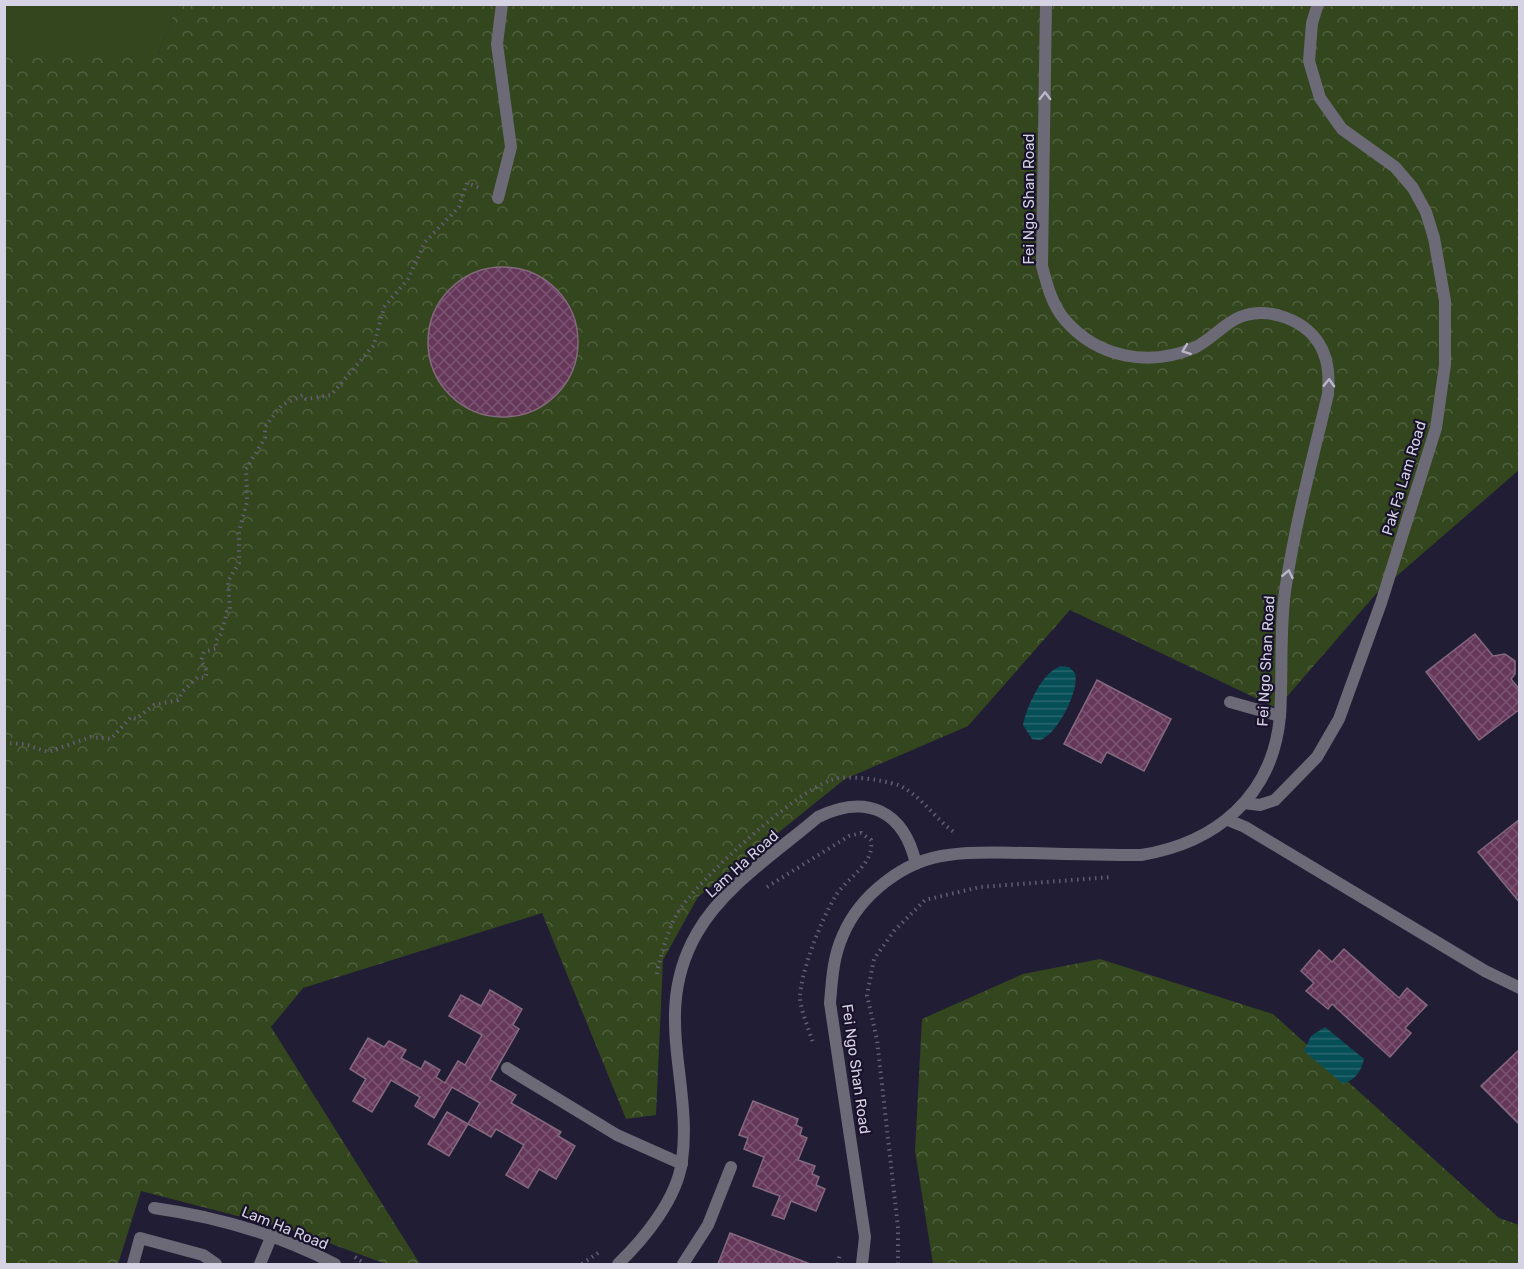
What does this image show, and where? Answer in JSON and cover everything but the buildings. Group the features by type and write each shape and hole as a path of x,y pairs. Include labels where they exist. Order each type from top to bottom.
{"street":[{"path":"498,198 511,147 497,44 502,4"},
{"name":"Fei Ngo Shan Road","path":"862,1264 865,1237 830,1002 832,968 843,935 861,905 886,881 916,864 946,855 977,853 1141,855 1187,844 1228,820 1244,803 1269,762 1280,716 1280,650 1285,586 1328,393 1329,370 1322,348 1307,329 1287,317 1263,313 1240,317 1197,347 1169,356 1140,358 1112,352 1086,339 1064,319 1050,294 1042,266 1046,4"},
{"name":"Pak Fa Lam Road","path":"1244,803 1260,805 1275,800 1317,757 1339,719 1381,603 1436,428 1445,365 1445,301 1434,238 1426,212 1413,188 1395,167 1342,129 1320,98 1309,61 1312,23 1318,4"},
{"path":"1230,702 1280,716"},
{"name":"Lam Ha Road","path":"618,1264 640,1243 665,1206 682,1164 683,1129 674,1035 675,1000 682,965 697,933 718,904 818,817 838,807 860,805 881,811 899,824 911,843 916,864"},
{"path":"1228,820 1245,826 1485,971 1520,988"},
{"path":"507,1068 617,1135 682,1164"},
{"path":"683,1264 708,1225 731,1167"},
{"name":"Lam Ha Road","path":"154,1208 233,1222 272,1235 335,1264"},
{"path":"260,1264 272,1235"},
{"path":"133,1264 140,1238 203,1256 216,1264"}],"path":[{"path":"4,742 24,744 48,752 91,737 111,739 131,717 136,719 154,705 178,700 183,691 198,677 205,678 207,671 201,661 204,652 217,648 215,642 221,634 226,612 230,611 228,580 239,563 239,531 247,502 246,469 264,438 265,427 282,405 303,395 306,399 332,395 374,345 384,307 408,279 425,242 459,207 467,183 481,188 481,194 504,178"},
{"path":"656,978 662,949 678,914 700,884 745,842 806,794 832,779 865,778 898,786 925,803 939,822 954,832"},
{"path":"764,890 849,836 861,833 871,840 873,850 861,869 836,895 813,942 800,997 816,1053"},
{"path":"898,1264 898,1228 879,1052 867,995 874,959 894,931 925,900 980,887 1092,881 1123,875"},
{"path":"838,1264 843,1241"},
{"path":"582,1264 607,1246"}],"green space":[{"path":"178,4 1519,5 1519,470 1376,594 1277,708 1070,610 968,726 845,779 698,897 663,960 656,1115 626,1119 542,913 303,988 271,1027 420,1264 386,1264 299,1232 141,1191 118,1264 5,1264 5,54 158,54"},
{"path":"5,5 178,5 158,54 5,54"},
{"path":"1100,959 1273,1014 1499,1218 1519,1225 1519,1264 933,1264 915,1151 922,1019 1023,974"}],"shaded area":[{"path":"1061,666 1069,667 1075,673 1076,681 1071,700 1060,721 1047,736 1040,740 1032,739 1023,725 1028,709 1042,682 1054,669"},
{"path":"1325,1027 1364,1059 1357,1074 1343,1084 1304,1051 1311,1036"}]}
